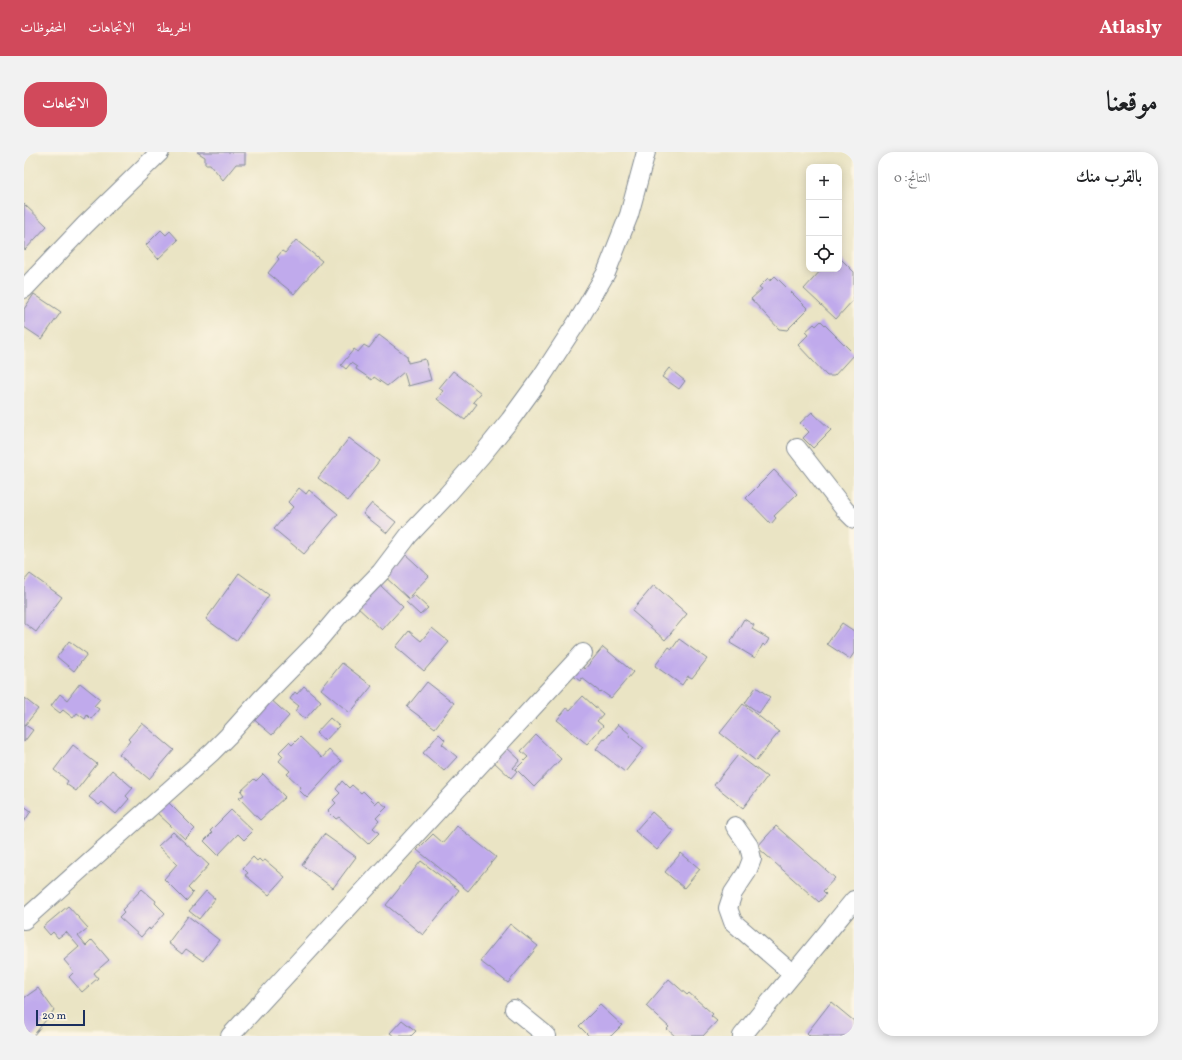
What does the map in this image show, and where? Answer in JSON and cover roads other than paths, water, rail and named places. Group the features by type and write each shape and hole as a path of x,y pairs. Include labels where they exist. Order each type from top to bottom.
{"street":[{"path":"24,289 85,225 160,152"},
{"path":"24,920 228,736 262,698 315,644 341,613 381,572 409,535 481,456 510,420 542,376 581,316 606,273 629,215 646,152"},
{"path":"797,448 845,510 854,519"},
{"path":"230,1036 583,653"},
{"path":"735,826 749,846 752,859 747,872 733,893 728,908 733,922 793,974"},
{"path":"742,1036 854,900"},
{"path":"514,1009 547,1036"}]}
